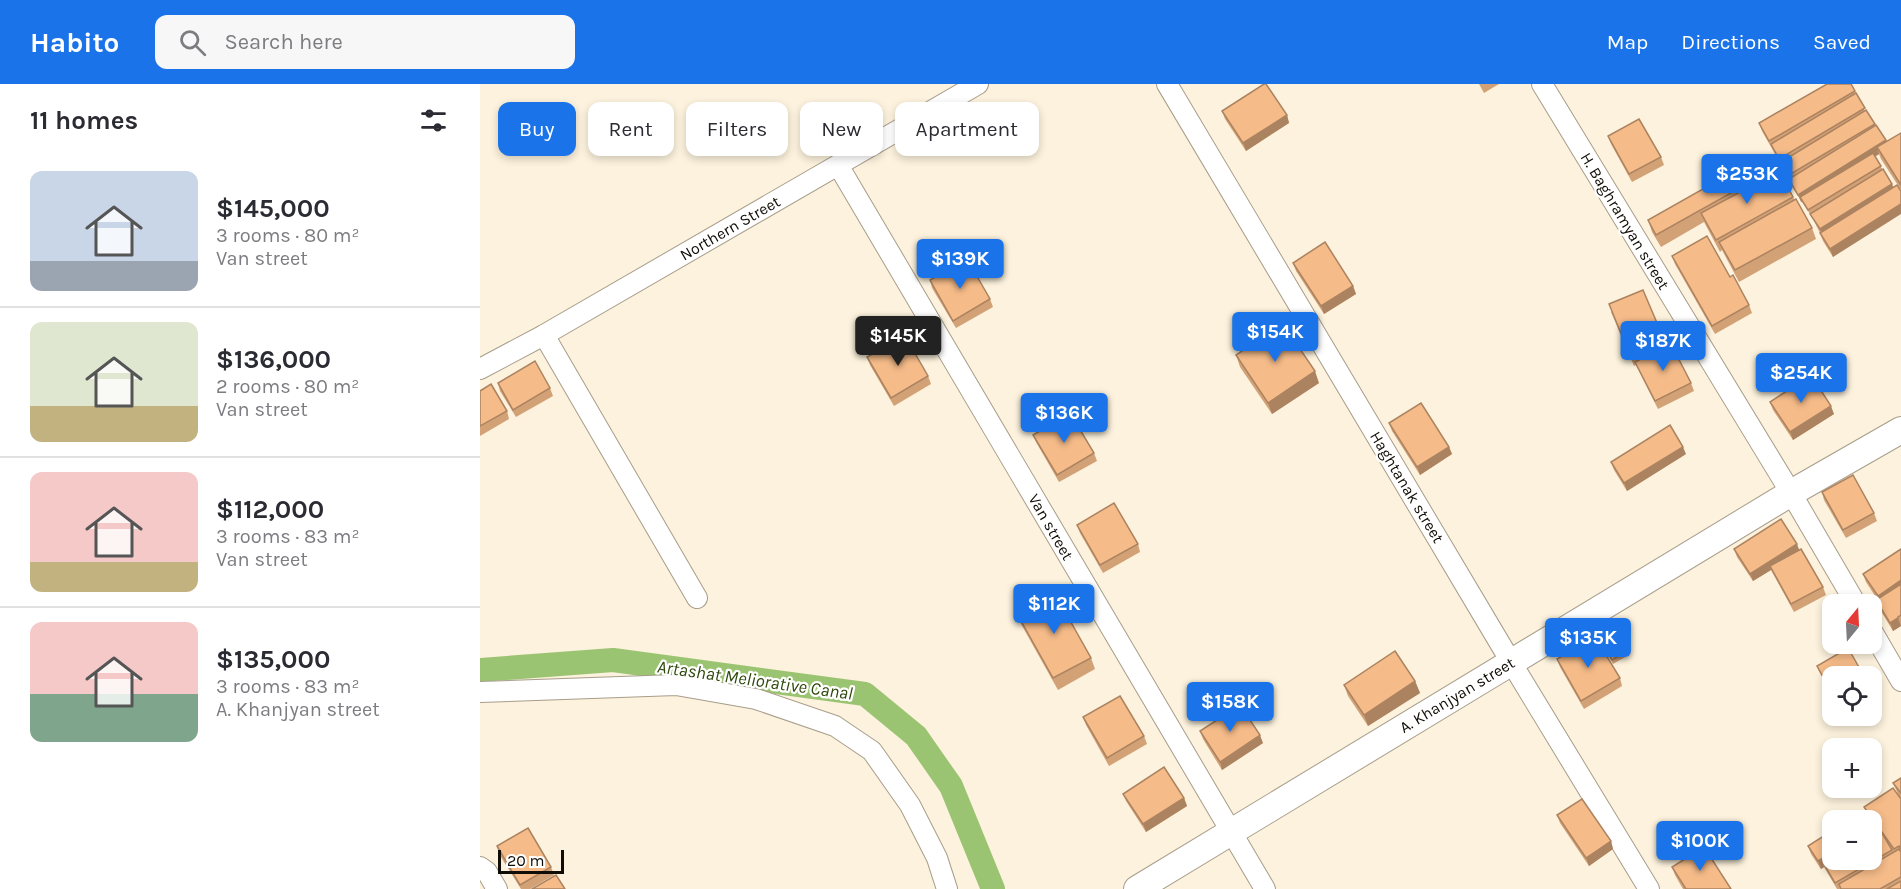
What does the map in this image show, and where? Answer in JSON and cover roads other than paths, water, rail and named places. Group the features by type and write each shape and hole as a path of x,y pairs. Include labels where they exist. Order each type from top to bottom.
{"street":[{"name":"Northern Street","path":"480,369 978,84"},
{"name":"Haghtanak street","path":"1167,84 1649,889"},
{"name":"H. Baghramyan street","path":"1542,84 1850,594"},
{"name":"Van street","path":"838,165 1265,889"},
{"path":"543,335 697,598"},
{"name":"A. Khanjyan street","path":"1137,889 1791,493 1901,430"},
{"path":"1882,648 1901,681"},
{"path":"480,692 676,685 756,699 836,726 872,751 910,805 937,858 947,889"},
{"path":"480,867 488,873 497,889"}],"waterway":[{"name":"Artashat Meliorative Canal","path":"480,670 613,660 865,694 916,736 951,786 993,889"}]}
